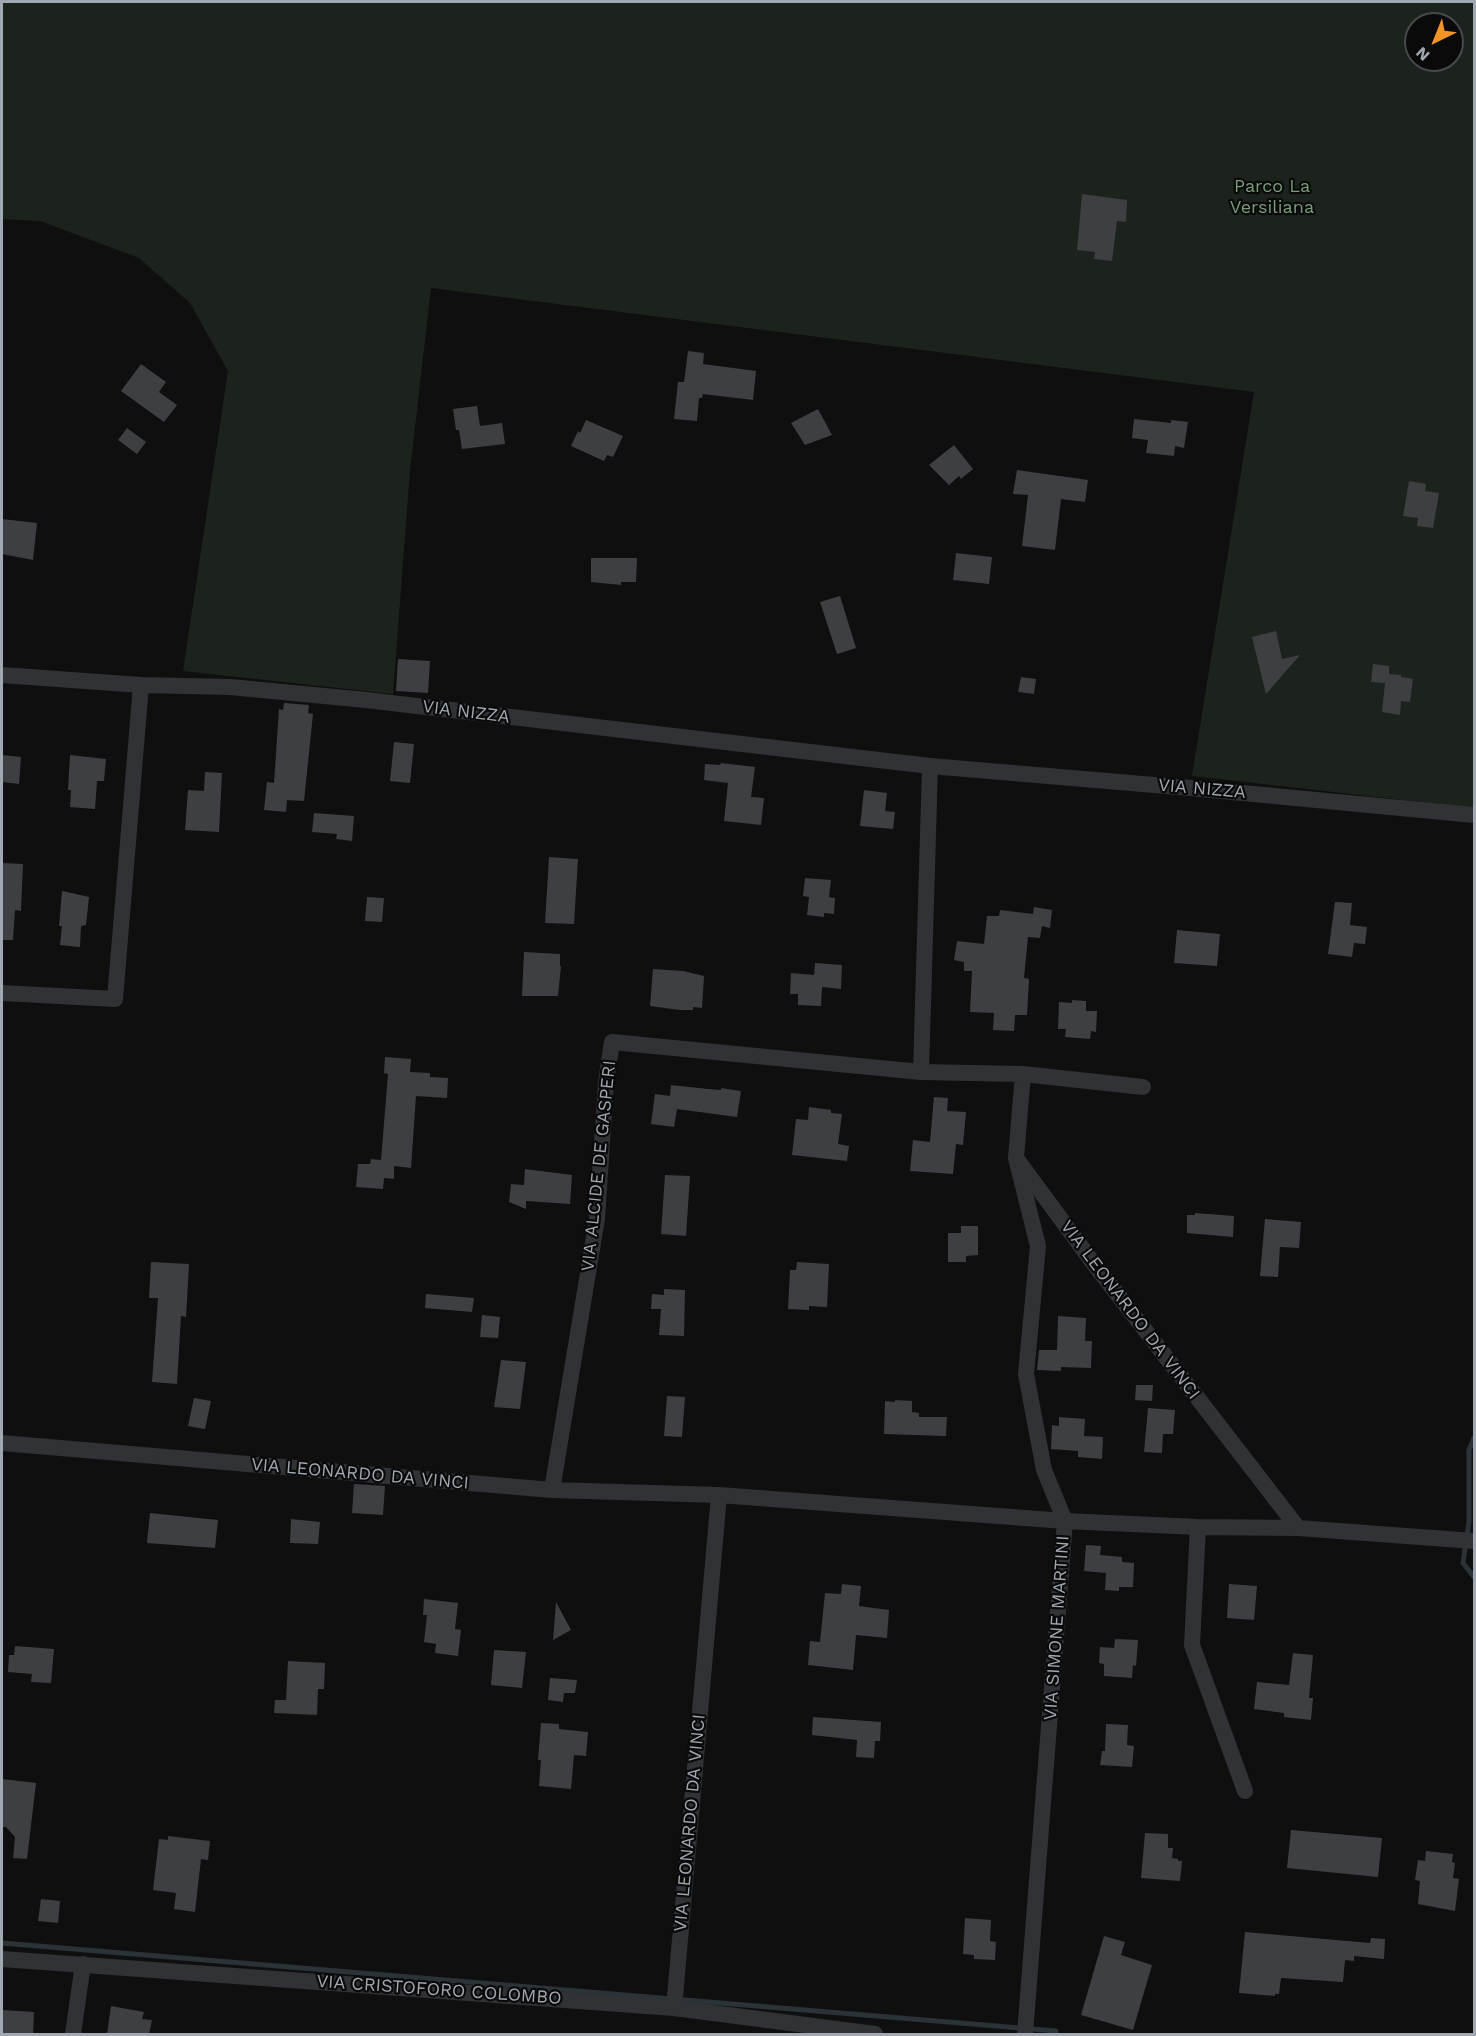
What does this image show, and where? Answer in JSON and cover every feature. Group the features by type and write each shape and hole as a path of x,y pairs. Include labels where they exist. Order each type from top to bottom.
{"street":[{"name":"VIA NIZZA","path":"2,675 141,686 230,687 366,700 930,765 1474,815"},
{"path":"2,993 115,999 141,686"},
{"path":"930,765 921,1072 1023,1074 1143,1087"},
{"name":"VIA ALCIDE DE GASPERI","path":"552,1490 597,1219 606,1082 612,1042 921,1072"},
{"path":"1016,1158 1023,1074"},
{"name":"VIA LEONARDO DA VINCI","path":"1016,1158 1090,1260 1298,1528"},
{"name":"VIA SIMONE MARTINI","path":"1016,1158 1038,1246 1026,1374 1044,1470 1065,1521 1025,2031"},
{"name":"VIA LEONARDO DA VINCI","path":"2,1443 552,1490 719,1495 1065,1521 1198,1527 1298,1528 1469,1540"},
{"name":"VIA LEONARDO DA VINCI","path":"675,2002 719,1495"},
{"path":"1198,1527 1192,1645 1245,1791"},
{"name":"VIA CRISTOFORO COLOMBO","path":"2,1959 675,2002 875,2034"},
{"path":"74,2034 83,1964"}],"green space":[{"name":"Parco La Versiliana","path":"2,2 1474,2 1474,808 1192,776 1254,392 431,288 410,471 393,694 183,671 228,371 190,303 139,258 40,221 2,219"}],"building":[{"path":"1082,194 1127,200 1126,222 1117,221 1112,261 1094,259 1095,252 1077,250"},
{"path":"688,351 704,353 703,364 756,371 753,400 703,394 702,398 699,398 697,421 674,419 678,382 684,382"},
{"path":"141,364 166,382 159,392 177,405 164,422 121,391"},
{"path":"477,406 480,426 502,423 505,444 462,449 453,409"},
{"path":"818,409 832,435 805,445 791,423"},
{"path":"1134,419 1171,423 1171,420 1188,422 1184,448 1175,446 1174,456 1146,453 1148,440 1132,438"},
{"path":"586,420 623,436 613,457 607,455 604,461 571,446"},
{"path":"127,428 146,442 137,454 118,440"},
{"path":"954,445 973,469 961,479 959,476 949,485 929,465"},
{"path":"1017,470 1088,480 1085,502 1061,499 1055,550 1022,546 1028,495 1013,494"},
{"path":"1409,481 1426,484 1425,491 1439,493 1433,528 1417,526 1418,518 1403,516"},
{"path":"2,519 37,523 33,560 2,554"},
{"path":"956,553 992,557 989,584 953,580"},
{"path":"591,558 637,558 636,582 621,582 621,585 591,582"},
{"path":"840,596 856,648 837,654 820,602"},
{"path":"1276,631 1282,659 1300,655 1266,694 1252,637"},
{"path":"398,659 430,661 428,693 396,691"},
{"path":"1373,664 1389,666 1389,674 1413,679 1410,702 1401,701 1400,715 1382,712 1385,683 1371,682"},
{"path":"1021,677 1036,679 1034,694 1018,692"},
{"path":"284,703 309,705 308,713 313,714 304,801 287,800 286,812 264,810 267,782 274,783 279,709 283,710"},
{"path":"394,742 414,744 410,783 390,781"},
{"path":"2,755 21,757 19,784 2,782"},
{"path":"70,755 106,759 104,781 97,781 95,809 70,807 71,790 68,790"},
{"path":"721,763 755,767 751,797 764,798 761,825 724,821 728,783 704,780 705,764 720,765"},
{"path":"205,772 222,773 219,832 185,830 188,790 204,791"},
{"path":"864,790 887,793 885,811 895,812 893,829 860,826"},
{"path":"314,813 354,816 352,841 336,839 337,834 312,832"},
{"path":"549,857 578,859 574,924 545,923"},
{"path":"3,863 23,864 21,911 15,910 13,940 2,940"},
{"path":"805,878 831,880 829,897 835,898 834,914 824,913 824,917 807,915 809,897 803,896"},
{"path":"62,891 89,897 86,925 81,926 80,947 60,945"},
{"path":"367,897 384,898 382,922 365,921"},
{"path":"1335,902 1352,903 1350,925 1367,927 1365,944 1354,943 1352,957 1328,954"},
{"path":"1034,907 1052,910 1050,928 1042,926 1040,938 1028,937 1024,978 1029,979 1027,1015 1015,1015 1014,1031 993,1030 994,1013 970,1012 972,971 964,971 964,962 954,960 957,941 984,944 987,916 999,916 1000,910 1033,914"},
{"path":"1177,930 1220,934 1217,966 1174,963"},
{"path":"524,952 560,954 558,996 522,996"},
{"path":"815,963 842,965 841,989 822,987 821,1006 798,1005 798,994 790,994 791,973 814,975"},
{"path":"653,969 683,971 704,976 702,1008 693,1007 693,1010 680,1010 650,1006"},
{"path":"1072,1000 1086,1001 1086,1011 1097,1011 1096,1032 1091,1031 1090,1039 1065,1037 1066,1029 1058,1029 1059,1002 1072,1003"},
{"path":"385,1057 411,1059 410,1072 430,1073 430,1077 448,1078 447,1098 416,1096 411,1168 394,1166 394,1179 384,1178 383,1189 356,1187 358,1164 370,1164 371,1159 381,1160 388,1074 384,1073"},
{"path":"671,1085 741,1091 737,1117 677,1109 674,1127 651,1124 655,1094 670,1096"},
{"path":"934,1097 948,1098 947,1111 966,1112 963,1145 956,1144 953,1174 910,1171 913,1140 930,1142"},
{"path":"809,1107 842,1114 838,1144 849,1146 847,1161 792,1155 796,1119 808,1120"},
{"path":"525,1169 572,1175 570,1204 526,1201 526,1209 509,1202 511,1184 524,1185"},
{"path":"665,1175 690,1176 686,1236 661,1234"},
{"path":"1195,1213 1234,1216 1233,1237 1187,1233 1187,1215 1195,1215"},
{"path":"1265,1219 1301,1222 1299,1248 1280,1247 1278,1277 1260,1276"},
{"path":"961,1226 978,1226 978,1255 966,1256 966,1262 948,1262 948,1233 961,1233"},
{"path":"151,1262 189,1264 186,1317 181,1316 177,1384 152,1382 158,1298 149,1298"},
{"path":"797,1262 829,1264 827,1307 809,1306 809,1310 788,1309 790,1270 796,1270"},
{"path":"664,1289 685,1290 684,1336 659,1335 661,1309 651,1309 652,1294 664,1295"},
{"path":"426,1294 474,1298 472,1312 425,1308"},
{"path":"482,1315 500,1317 498,1338 480,1337"},
{"path":"1058,1316 1086,1318 1085,1341 1092,1341 1091,1368 1061,1367 1061,1371 1037,1370 1039,1350 1057,1350"},
{"path":"501,1360 526,1362 520,1409 494,1407"},
{"path":"1136,1385 1153,1385 1152,1401 1135,1400"},
{"path":"667,1396 685,1397 682,1437 664,1436"},
{"path":"194,1398 211,1401 205,1429 188,1426"},
{"path":"895,1400 912,1401 912,1412 919,1413 919,1417 947,1417 946,1436 884,1434 885,1401 895,1402"},
{"path":"1148,1408 1175,1410 1173,1434 1163,1434 1162,1453 1144,1452"},
{"path":"1059,1417 1085,1419 1084,1436 1103,1437 1102,1459 1078,1457 1078,1451 1051,1449 1052,1425 1059,1426"},
{"path":"354,1484 385,1486 383,1515 352,1513"},
{"path":"150,1513 218,1520 215,1548 147,1543"},
{"path":"291,1519 320,1522 318,1544 290,1543"},
{"path":"1086,1545 1101,1546 1100,1555 1122,1557 1122,1562 1134,1563 1133,1587 1119,1587 1119,1591 1105,1590 1106,1573 1084,1571"},
{"path":"842,1584 861,1586 859,1606 889,1610 887,1638 856,1635 853,1670 808,1665 810,1641 820,1642 825,1593 841,1594"},
{"path":"1229,1584 1257,1586 1254,1620 1227,1618"},
{"path":"424,1599 458,1603 455,1629 461,1630 458,1656 435,1653 436,1644 424,1642 427,1615 423,1615"},
{"path":"556,1602 571,1630 553,1640"},
{"path":"1115,1639 1138,1640 1136,1666 1133,1665 1132,1678 1104,1676 1104,1664 1099,1663 1100,1647 1114,1648"},
{"path":"15,1646 54,1649 51,1683 31,1682 32,1674 8,1672 9,1655 14,1655"},
{"path":"494,1650 526,1652 522,1688 491,1685"},
{"path":"1293,1653 1313,1655 1309,1698 1313,1698 1311,1720 1284,1717 1284,1713 1254,1709 1257,1682 1289,1685"},
{"path":"288,1661 325,1663 324,1689 318,1689 317,1715 274,1713 275,1700 286,1700"},
{"path":"550,1678 577,1680 575,1693 564,1693 563,1702 548,1700"},
{"path":"813,1717 881,1722 880,1741 875,1741 874,1758 856,1757 857,1740 812,1735"},
{"path":"541,1723 559,1724 559,1729 588,1732 586,1756 574,1755 571,1789 539,1786 541,1760 538,1760"},
{"path":"1106,1724 1128,1725 1127,1745 1134,1746 1132,1767 1100,1765 1102,1751 1105,1751"},
{"path":"2,1779 36,1783 27,1859 13,1858 15,1837 6,1827 2,1827"},
{"path":"1291,1830 1382,1838 1378,1877 1287,1868"},
{"path":"1145,1833 1168,1834 1168,1848 1173,1848 1172,1858 1182,1861 1180,1881 1141,1878"},
{"path":"168,1836 210,1841 208,1860 201,1859 195,1912 174,1909 176,1893 153,1890 159,1839 168,1840"},
{"path":"1426,1851 1453,1854 1452,1862 1455,1863 1453,1878 1459,1879 1455,1911 1418,1904 1420,1881 1415,1880 1418,1860 1425,1861"},
{"path":"41,1899 60,1901 58,1923 38,1921"},
{"path":"965,1918 991,1920 990,1941 996,1942 995,1960 974,1959 974,1955 963,1954"},
{"path":"1245,1932 1370,1943 1371,1938 1385,1939 1384,1959 1354,1956 1354,1961 1345,1960 1343,1982 1281,1978 1279,1994 1275,1996 1239,1993"},
{"path":"1104,1936 1125,1942 1121,1955 1152,1965 1133,2030 1081,2015"},
{"path":"111,2006 144,2012 142,2019 152,2020 149,2034 107,2034"},
{"path":"2,2010 34,2012 33,2034 2,2034"}],"waterway":[{"path":"1474,1438 1469,1450 1469,1522 1463,1563 1474,1577"},
{"path":"2,1943 1056,2031"}]}
